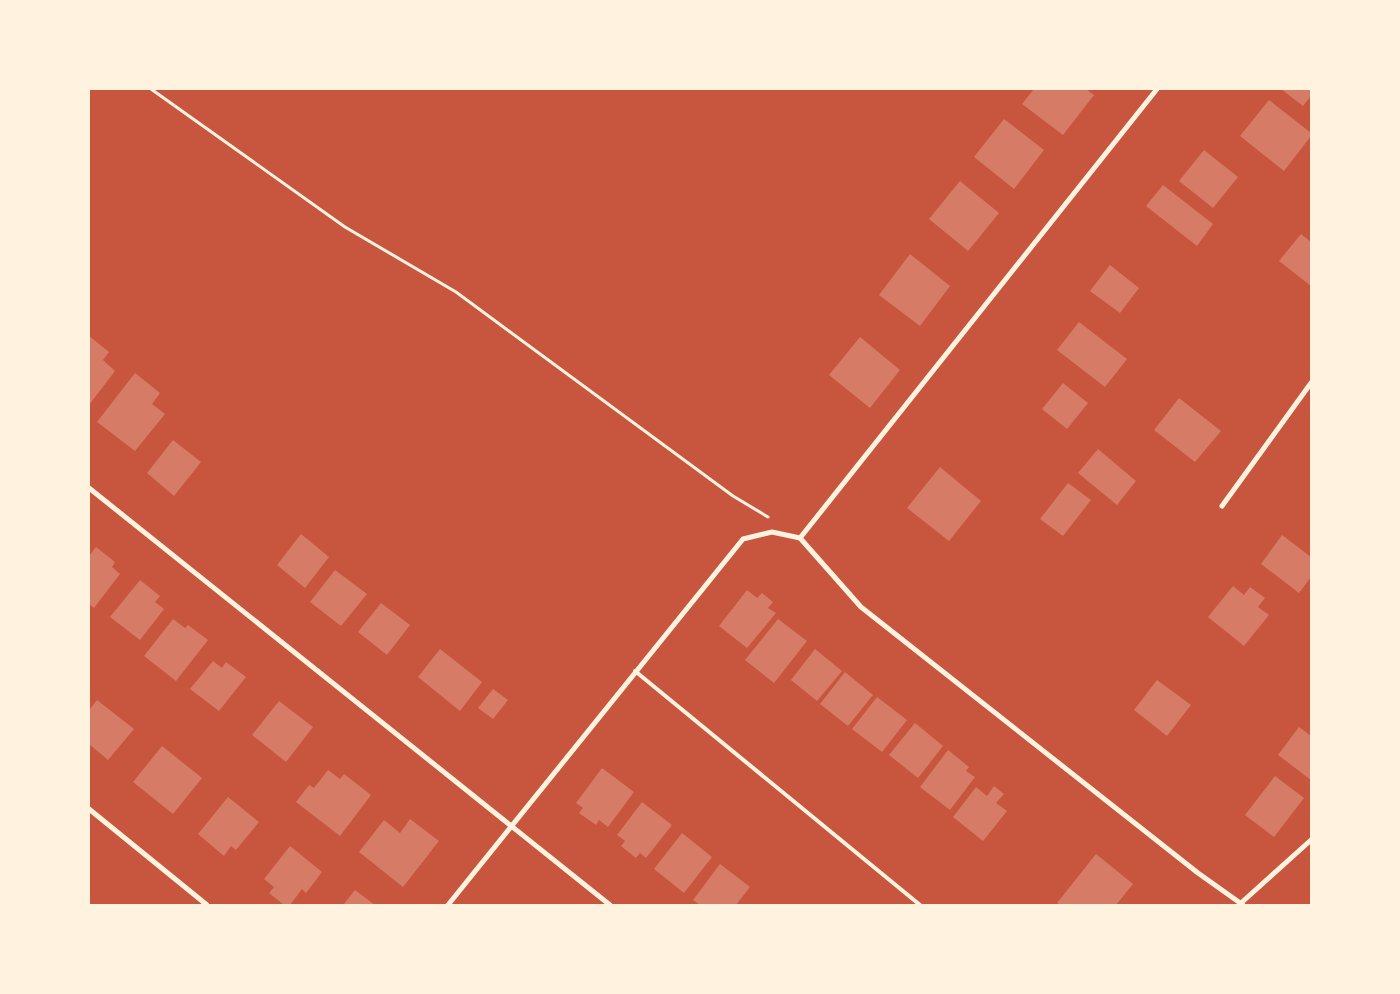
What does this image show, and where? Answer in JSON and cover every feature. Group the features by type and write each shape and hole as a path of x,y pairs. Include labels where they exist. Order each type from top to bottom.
{"street":[{"path":"800,538 1157,89"},
{"path":"1222,506 1311,382"},
{"path":"89,488 610,905"},
{"path":"448,905 743,539 772,532 800,538 861,606 1190,867 1242,904 1311,840"},
{"path":"89,809 207,905"}],"lane":[{"path":"635,671 920,905"}],"path":[{"path":"151,89 345,227 456,292 733,496 775,522"}],"building":[{"path":"1034,89 1086,89 1094,95 1063,135 1022,104"},
{"path":"1281,89 1311,89 1311,96 1303,106"},
{"path":"1269,100 1311,133 1311,136 1284,171 1240,136"},
{"path":"1004,119 1044,150 1014,189 974,157"},
{"path":"1204,150 1238,177 1213,208 1179,181"},
{"path":"960,181 999,213 968,251 929,219"},
{"path":"1163,185 1213,224 1197,246 1146,206"},
{"path":"1301,234 1311,242 1311,286 1279,261"},
{"path":"910,254 950,286 920,326 879,295"},
{"path":"1110,265 1139,288 1120,313 1090,291"},
{"path":"1079,322 1127,359 1105,387 1057,350"},
{"path":"89,336 109,352 103,360 115,371 89,405"},
{"path":"860,337 900,370 870,408 829,375"},
{"path":"135,373 160,393 152,404 165,414 135,451 97,422"},
{"path":"1063,383 1088,403 1067,429 1042,409"},
{"path":"1179,398 1221,431 1195,462 1154,430"},
{"path":"173,440 201,462 174,496 147,473"},
{"path":"1098,449 1136,481 1117,505 1078,473"},
{"path":"940,467 981,501 949,541 907,508"},
{"path":"1068,483 1091,500 1063,536 1040,519"},
{"path":"301,534 329,557 305,588 277,565"},
{"path":"1282,535 1311,557 1311,577 1299,593 1261,564"},
{"path":"96,547 115,562 112,567 120,574 94,608 89,604 89,556"},
{"path":"335,570 367,594 341,626 310,602"},
{"path":"140,580 160,596 155,602 164,609 140,640 110,617"},
{"path":"1233,586 1244,595 1250,587 1265,598 1258,607 1269,615 1244,646 1208,617"},
{"path":"747,590 757,598 762,593 773,602 768,608 776,613 747,648 719,626"},
{"path":"381,603 410,625 387,655 358,632"},
{"path":"173,619 185,628 188,625 208,640 176,681 144,656"},
{"path":"778,619 807,641 774,683 745,660"},
{"path":"440,649 482,682 460,711 418,677"},
{"path":"815,649 842,671 817,701 791,680"},
{"path":"213,661 222,668 226,662 246,677 219,711 190,689"},
{"path":"845,672 873,695 848,726 820,704"},
{"path":"1157,680 1191,705 1167,736 1134,710"},
{"path":"493,689 508,700 493,719 478,708"},
{"path":"877,697 907,720 882,752 852,729"},
{"path":"97,700 134,729 108,760 89,744 89,710"},
{"path":"279,701 313,727 286,762 252,735"},
{"path":"915,723 943,746 918,778 889,755"},
{"path":"1299,727 1311,736 1311,780 1278,755"},
{"path":"162,746 202,778 173,814 133,782"},
{"path":"948,750 969,767 966,771 975,777 950,810 920,787"},
{"path":"602,768 634,792 608,827 599,820 596,825 579,813 583,808 576,803"},
{"path":"328,770 340,779 344,774 371,795 340,836 296,802 309,785 314,788"},
{"path":"1275,776 1304,798 1274,837 1245,815"},
{"path":"994,786 1004,794 996,803 1007,811 983,841 953,817 976,787 987,796"},
{"path":"228,797 259,822 236,850 231,846 224,856 198,834"},
{"path":"642,802 672,825 646,858 640,853 636,858 621,846 625,841 617,835"},
{"path":"410,819 439,841 403,887 359,852 384,820 400,833"},
{"path":"682,833 712,857 684,893 654,869"},
{"path":"290,846 322,872 306,893 302,889 290,905 284,905 269,893 274,887 264,879"},
{"path":"1096,854 1133,884 1116,905 1061,905 1057,903"},
{"path":"720,864 750,887 736,905 700,905 693,900"},
{"path":"355,890 375,905 343,905"}]}
